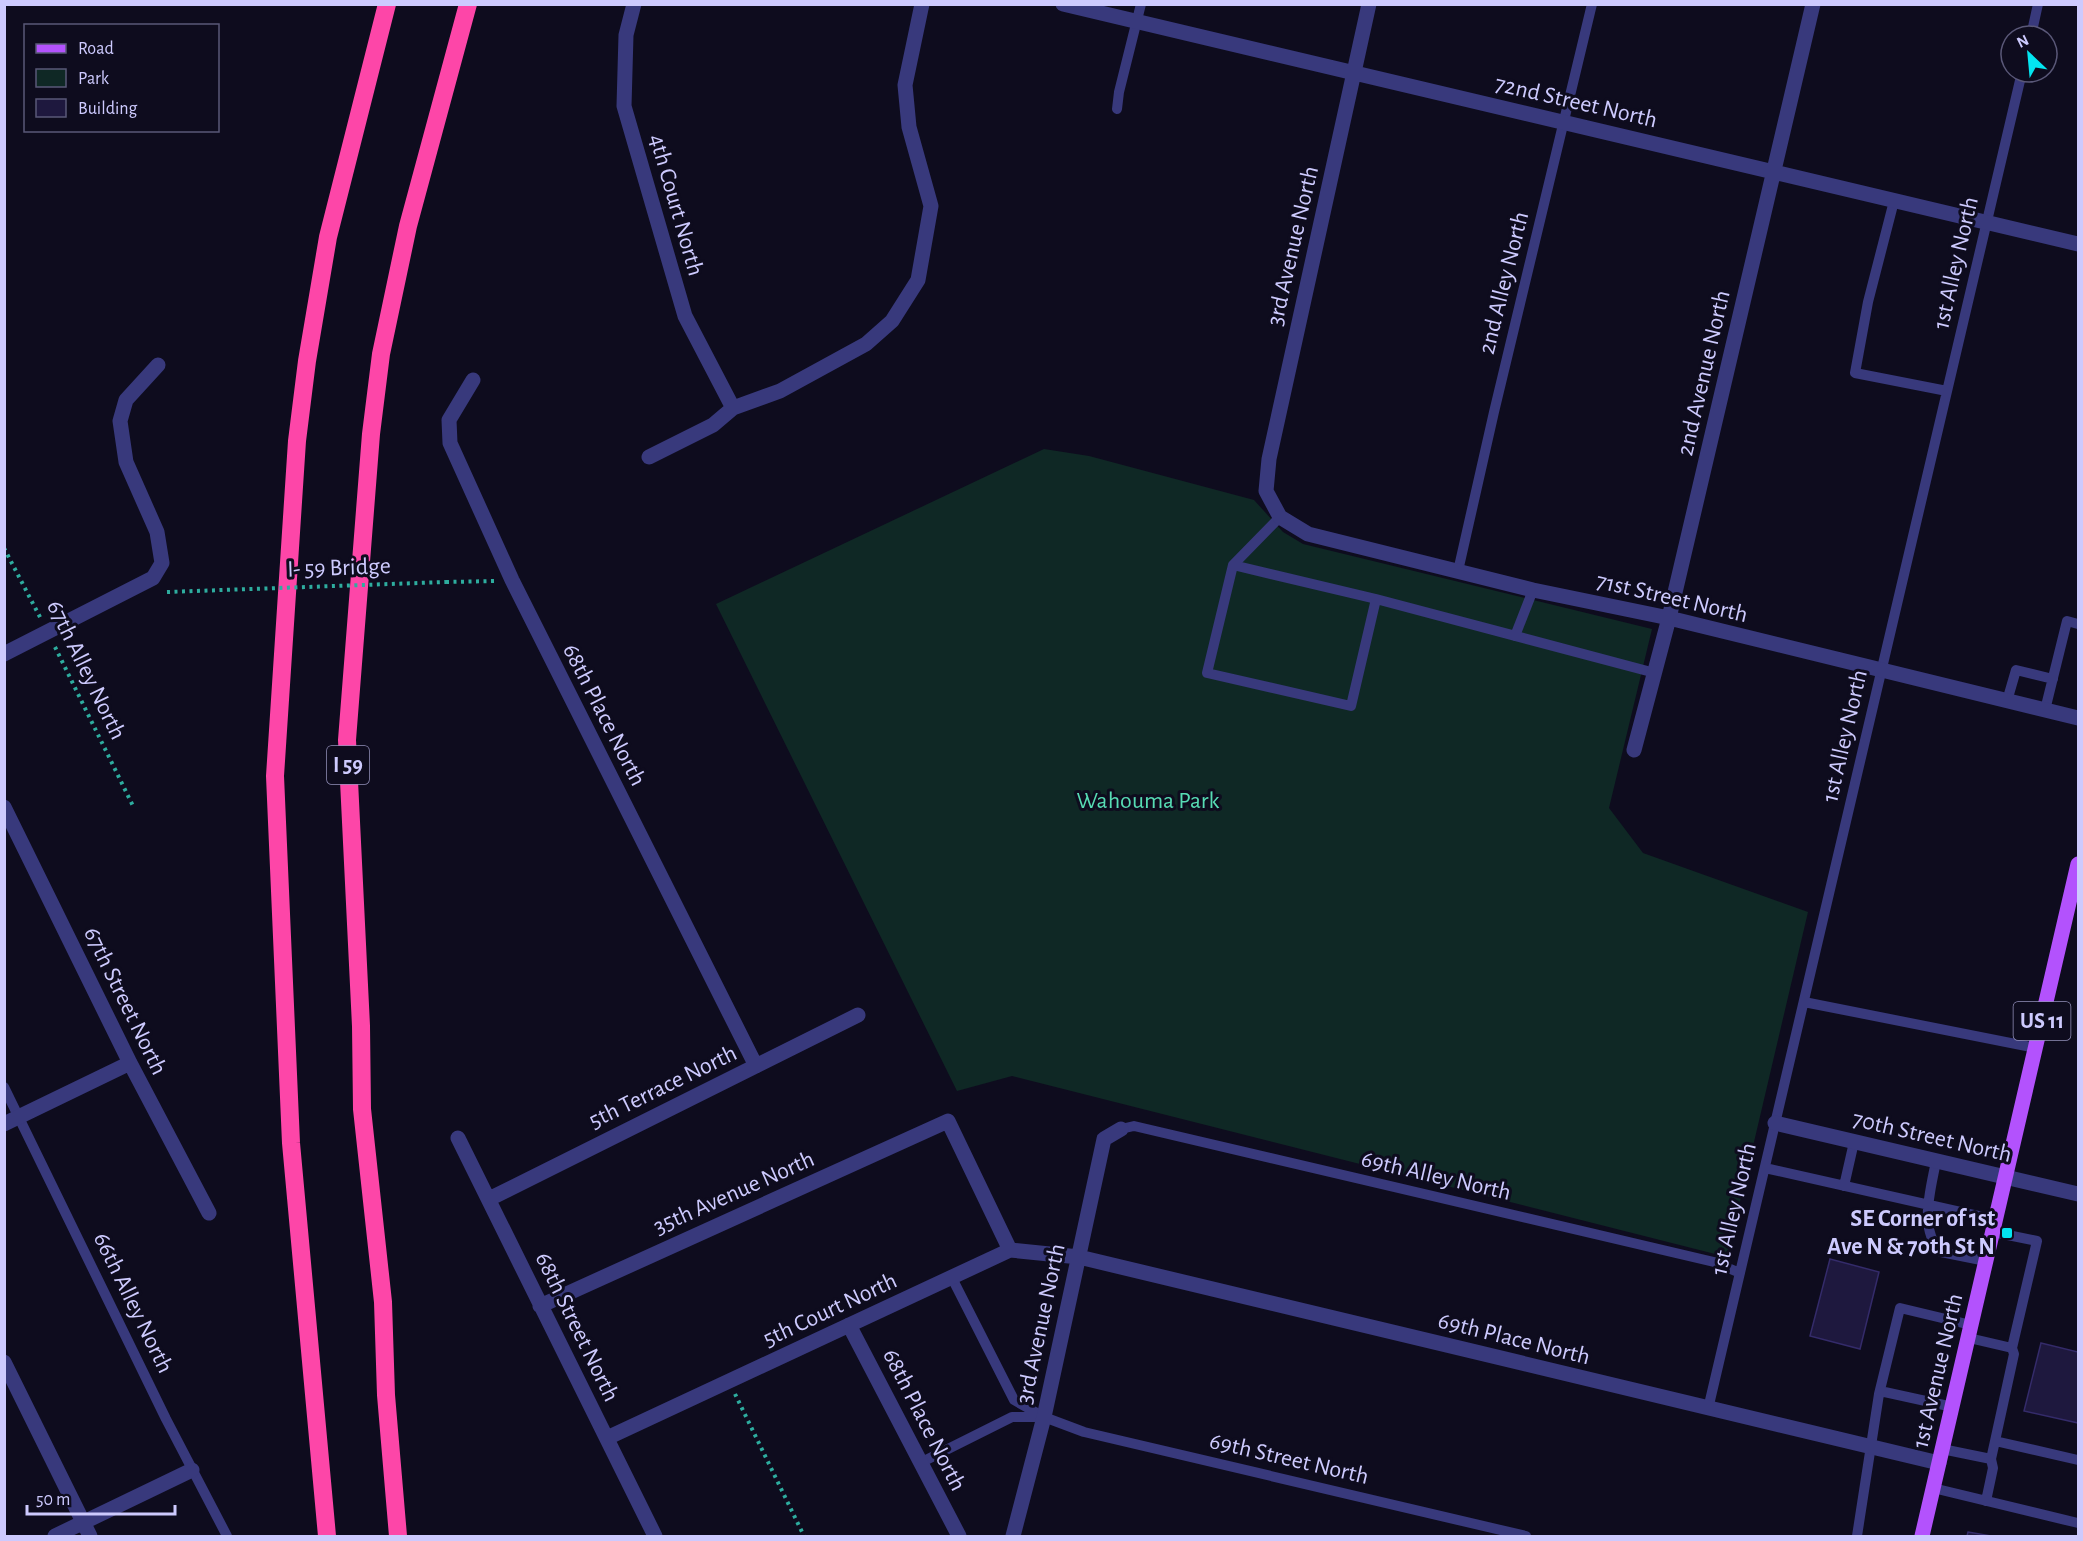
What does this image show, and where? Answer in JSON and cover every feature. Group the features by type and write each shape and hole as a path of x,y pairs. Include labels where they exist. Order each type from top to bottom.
{"highway":[{"path":"327,1536 291,1143 275,776 297,441 307,361 328,237 387,4"},
{"name":"I 59","path":"398,1536 386,1395 383,1302 362,1109 361,1026 347,740 371,434 381,354 408,226 468,4"}],"main road":[{"name":"1st Avenue North","path":"1922,1536 2079,864"}],"street":[{"name":"4th Court North","path":"633,4 626,35 624,106 684,316 733,408"},
{"path":"649,457 712,425 733,408 780,391 866,344 891,321 918,280 931,206 909,127 904,85 922,4"},
{"name":"72nd Street North","path":"1063,4 2079,244"},
{"name":"3rd Avenue North","path":"1280,517 1266,491 1269,459 1369,4"},
{"name":"2nd Avenue North","path":"1634,750 1669,618 1813,4"},
{"path":"4,654 153,578 162,563 157,532 126,462 120,421 126,400 158,365"},
{"name":"68th Place North","path":"473,380 449,420 450,443 512,580 756,1066"},
{"name":"71st Street North","path":"1280,517 1308,534 1533,590 1669,618 2079,718"},
{"name":"67th Street North","path":"4,807 130,1063 209,1213"},
{"name":"5th Terrace North","path":"489,1199 858,1015"},
{"path":"4,1124 130,1063"},
{"name":"35th Avenue North","path":"540,1306 948,1121 1010,1250"},
{"name":"70th Street North","path":"1775,1123 2079,1194"},
{"name":"3rd Avenue North","path":"1013,1536 1044,1417 1104,1139 1121,1129"},
{"name":"68th Street North","path":"458,1138 655,1536"},
{"path":"1010,1250 1079,1257"},
{"name":"5th Court North","path":"607,1438 1010,1250"},
{"name":"69th Place North","path":"1079,1257 1871,1447 1941,1456"},
{"name":"68th Place North","path":"849,1325 959,1536"},
{"path":"4,1362 87,1530"},
{"path":"55,1536 87,1530 192,1470"}],"lane":[{"path":"1117,109 1119,92 1141,4"},
{"name":"2nd Alley North","path":"1458,571 1592,4"},
{"path":"2034,24 2038,4"},
{"name":"1st Alley North","path":"1708,1409 2019,84"},
{"path":"1894,201 1868,302 1855,373 1947,391"},
{"path":"1280,517 1233,565 1207,673 1351,706 1376,599"},
{"path":"1233,565 1376,599 1654,673"},
{"path":"1515,636 1533,590"},
{"path":"2044,710 2067,621 2079,624"},
{"path":"2007,700 2016,670 2053,679"},
{"path":"1804,1002 2036,1048"},
{"name":"66th Alley North","path":"4,1087 192,1470 227,1536"},
{"name":"69th Alley North","path":"1121,1129 1134,1126 1714,1262 1740,1273"},
{"path":"1844,1186 1854,1142"},
{"path":"1936,1161 1928,1205 1930,1237 1941,1252 1986,1261"},
{"path":"1765,1168 1928,1205 2037,1241 2012,1348 2014,1354 1991,1459 1993,1468 1986,1501"},
{"path":"952,1278 1014,1400 1044,1417"},
{"path":"1857,1536 1880,1391 1900,1308 1970,1331 2012,1348"},
{"path":"1880,1391 1953,1407"},
{"path":"920,1463 1012,1417 1044,1417"},
{"name":"69th Street North","path":"1044,1417 1084,1432 1526,1536"},
{"path":"1995,1441 2079,1460"},
{"path":"1941,1456 1991,1459"},
{"path":"1933,1488 2079,1523"}],"path":[{"name":"67th Alley North","path":"4,548 134,808"},
{"name":"I- 59 Bridge","path":"167,592 512,580"},
{"path":"729,1382 804,1536"}],"green space":[{"name":"Wahouma Park","path":"1044,449 1089,456 1254,500 1283,532 1303,544 1652,629 1609,808 1643,853 1808,912 1727,1257 1012,1076 957,1091 716,604"}],"building":[{"path":"1830,1259 1879,1272 1860,1349 1810,1336"},
{"path":"2041,1343 2078,1352 2078,1423 2024,1411"},
{"path":"1968,1532 1991,1536 1967,1536"}],"place":[{"name":"SE Corner of 1st Ave N & 70th St N","path":"2007,1233"}]}
